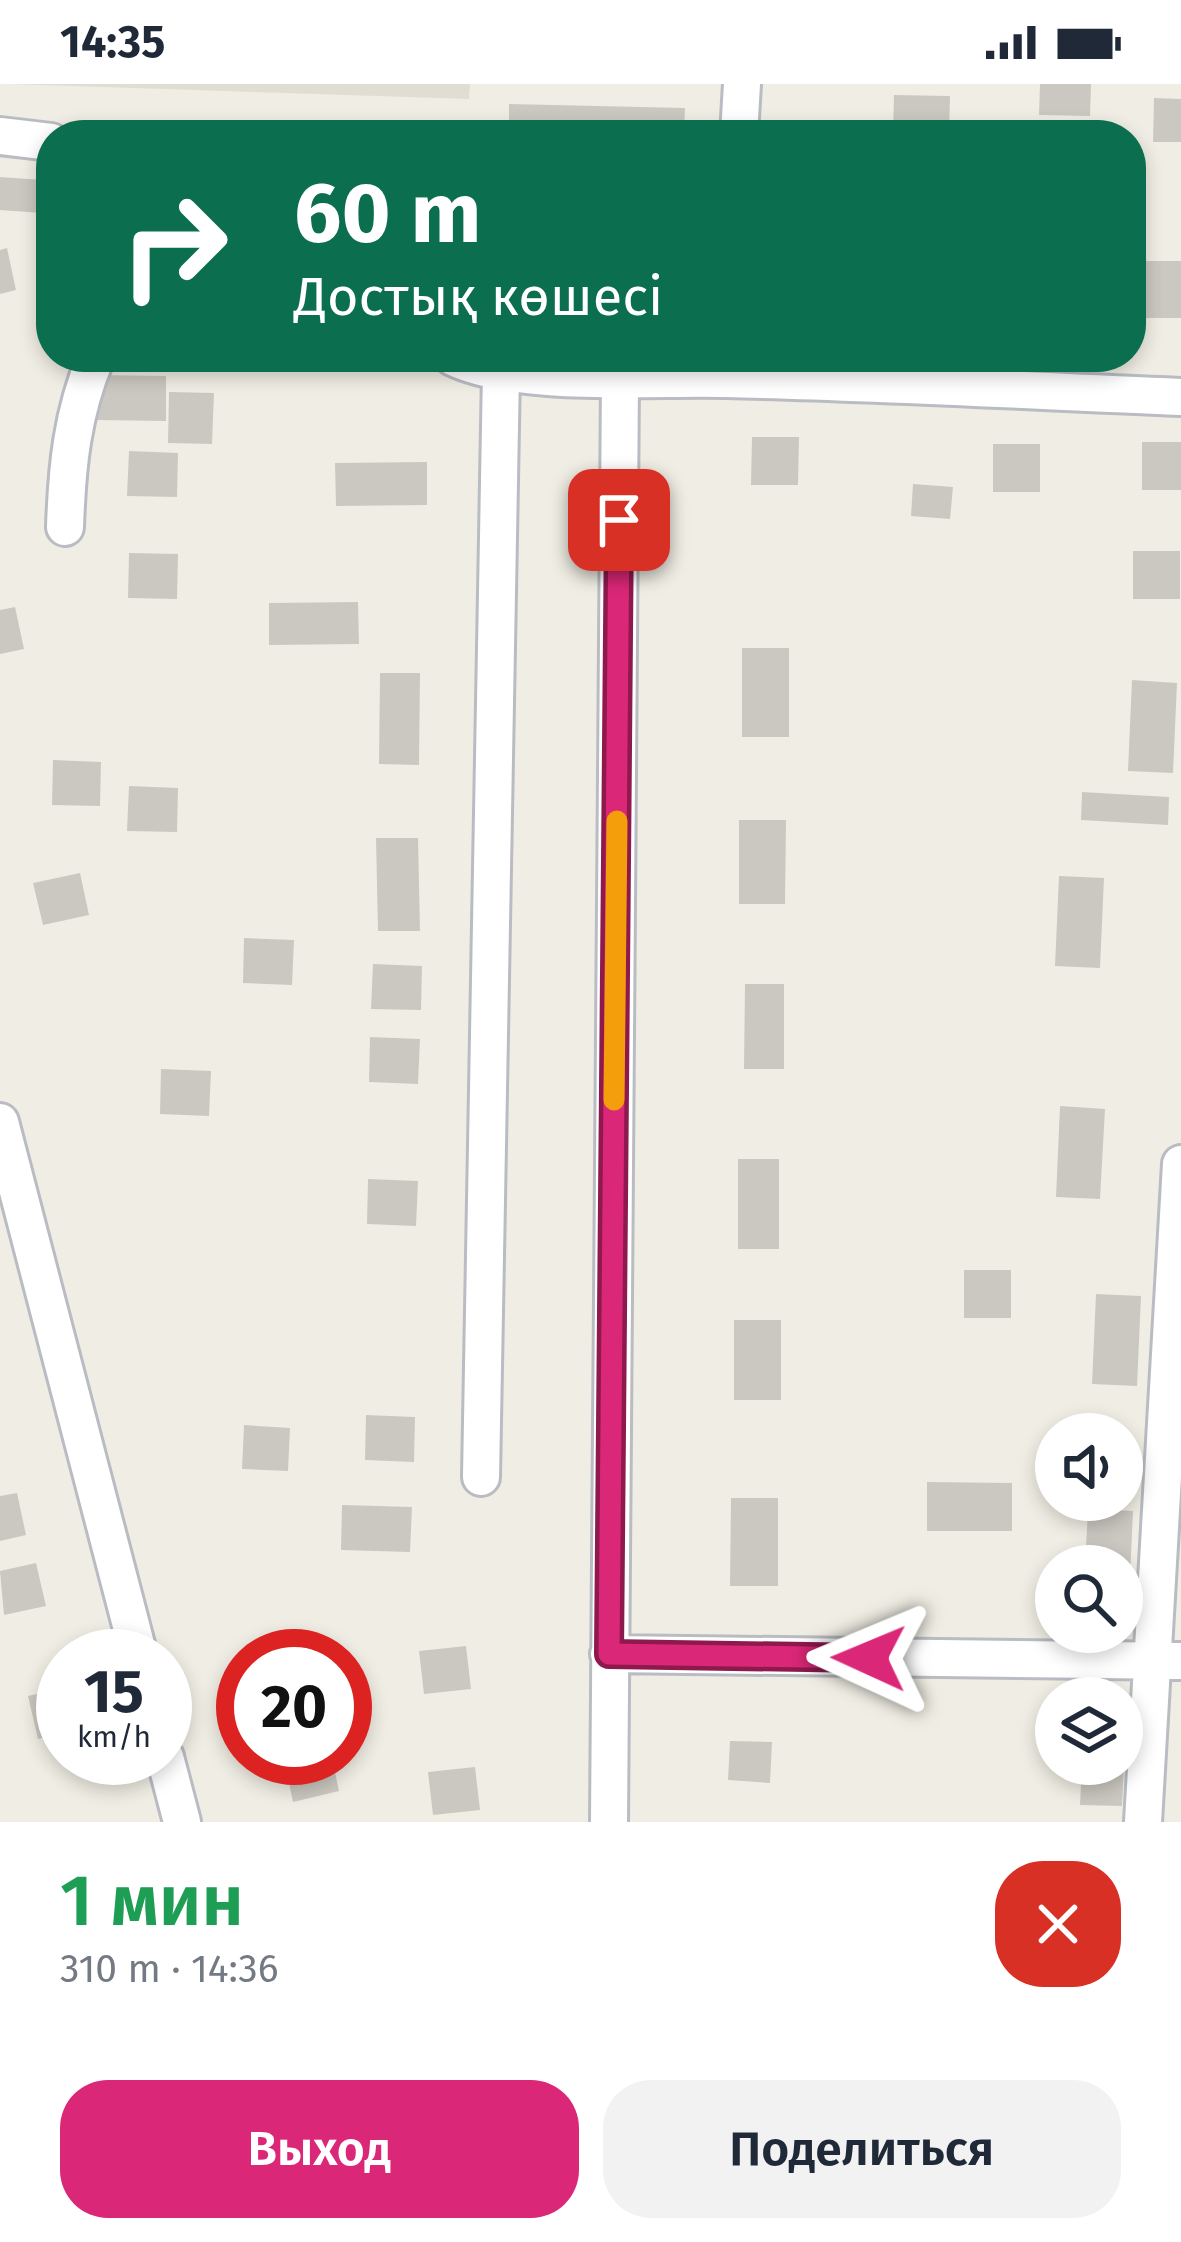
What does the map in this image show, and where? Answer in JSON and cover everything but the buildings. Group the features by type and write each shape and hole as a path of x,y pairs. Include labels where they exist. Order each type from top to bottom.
{"street":[{"path":"740,120 742,84"},
{"path":"0,136 36,140"},
{"path":"65,527 73,426 91,372"},
{"path":"481,1477 500,372"},
{"path":"515,372 620,379 686,372"},
{"path":"786,372 1181,397"},
{"path":"608,1822 620,379"},
{"path":"0,1122 132,1629"},
{"path":"1143,1822 1166,1660 1181,1163"},
{"path":"609,1654 1166,1660"},
{"path":"172,1785 182,1822"}],"shaded area":[{"path":"10,84 470,84 469,99"}],"slow traffic":[{"path":"614,1100 617,821"}],"route":[{"path":"619,520 609,1654 869,1658"}]}
